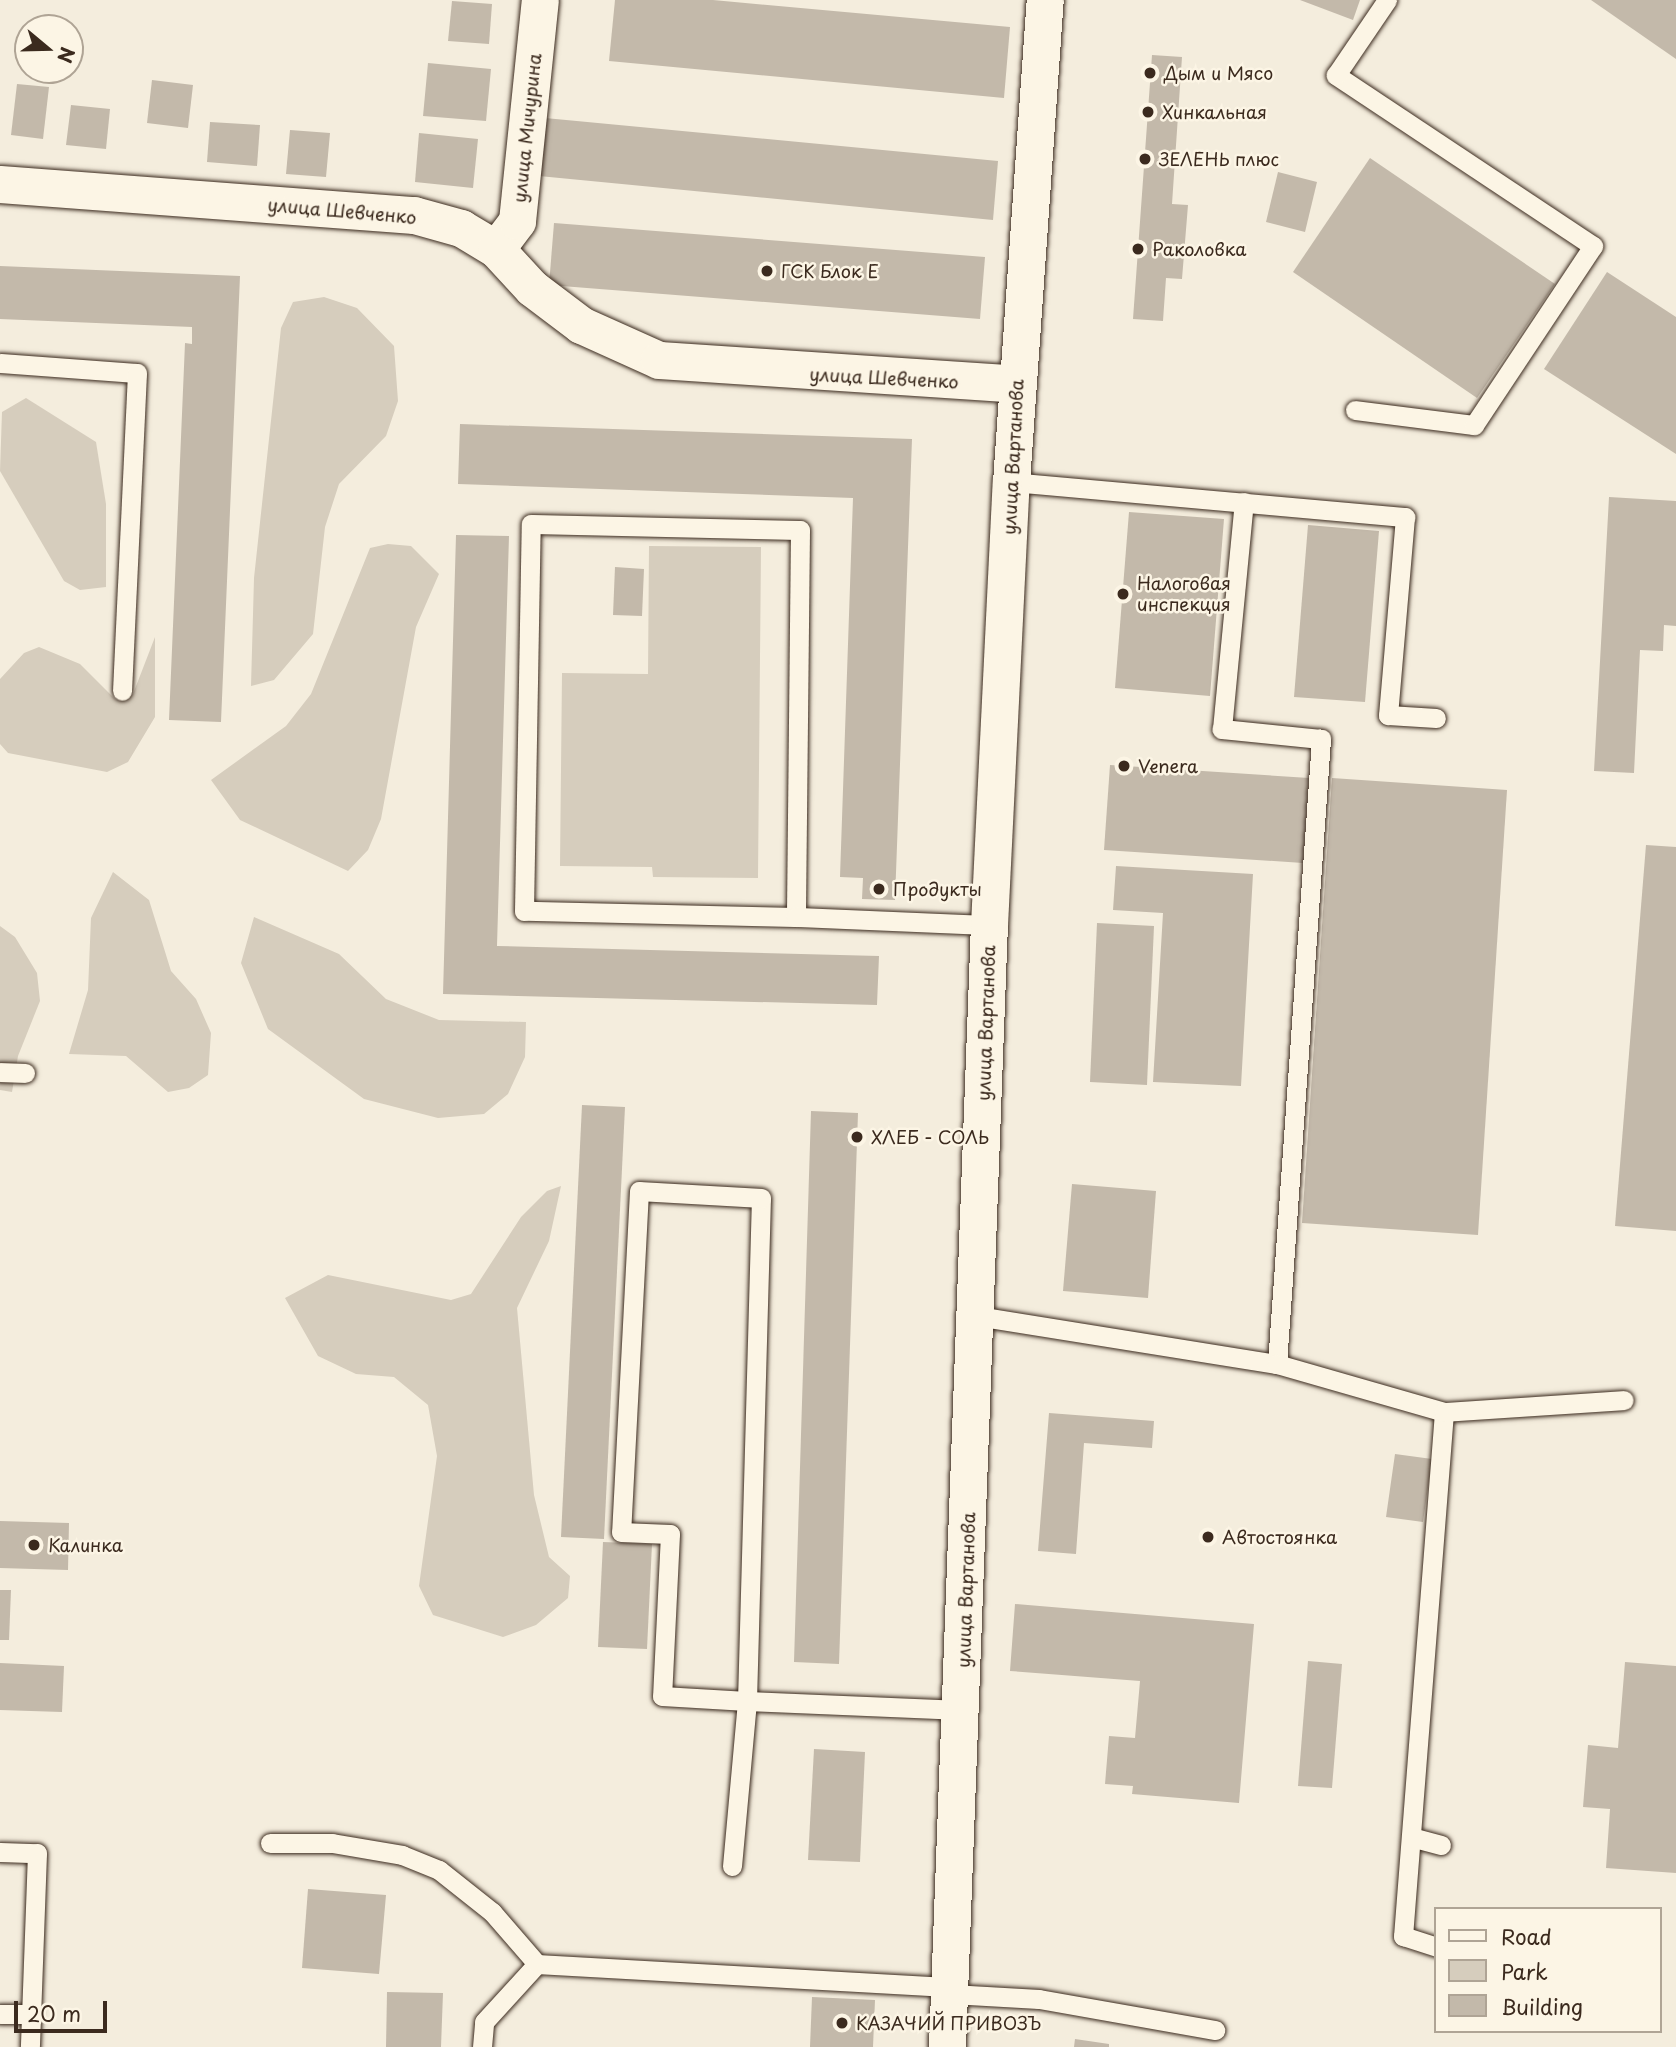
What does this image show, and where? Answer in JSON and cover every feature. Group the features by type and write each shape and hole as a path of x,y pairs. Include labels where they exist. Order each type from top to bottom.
{"street":[{"name":"улица Мичурина","path":"496,249 517,221 540,0"},
{"name":"улица Вартанова","path":"947,2047 977,1316 989,925 1011,482 1045,0"},
{"name":"улица Шевченко","path":"0,184 414,215 461,228 496,249 532,288 582,325 659,360 1017,384"}],"lane":[{"path":"1355,410 1474,425 1593,246 1336,75 1387,0"},
{"path":"0,363 136,373 122,691"},
{"path":"1011,482 1405,517 1388,715 1436,718"},
{"path":"1244,502 1222,729 1321,739 1277,1364"},
{"path":"796,917 800,530 531,524 524,911 796,917 989,925"},
{"path":"0,1072 25,1073"},
{"path":"732,1866 747,1701 761,1198 639,1191 621,1531 670,1534 662,1696 747,1701 962,1710"},
{"path":"977,1316 1277,1364 1444,1412 1624,1400"},
{"path":"1434,1946 1403,1936 1444,1412"},
{"path":"1411,1837 1441,1845"},
{"path":"270,1843 332,1843 402,1855 439,1870 492,1912 537,1965 1039,1999 1215,2030"},
{"path":"0,1852 37,1853 30,2047"},
{"path":"482,2047 484,2022 537,1965"},
{"path":"0,2014 31,2014"}],"green space":[{"path":"324,297 357,308 394,346 398,401 386,436 339,484 325,527 313,634 274,680 251,686 254,578 281,328 293,302"},
{"path":"26,398 96,442 106,504 106,587 80,590 64,581 0,471 2,412"},
{"path":"388,544 411,546 439,574 416,627 381,819 368,850 348,871 240,820 211,780 286,726 311,694 370,548"},
{"path":"649,546 761,547 758,878 653,877 652,867 560,866 562,673 648,674"},
{"path":"155,637 155,717 128,762 107,772 8,753 0,744 0,679 24,653 39,647 80,664 116,700 133,694"},
{"path":"113,872 149,900 171,971 196,999 211,1033 208,1075 189,1088 168,1092 126,1056 69,1054 88,990 91,918"},
{"path":"254,917 339,954 386,999 439,1020 526,1022 525,1057 508,1094 484,1114 438,1118 364,1099 268,1029 241,963"},
{"path":"0,926 15,937 37,973 40,1001 18,1056 12,1092 0,1090"},
{"path":"561,1186 549,1241 517,1308 534,1495 549,1557 570,1576 568,1598 536,1625 503,1637 433,1615 419,1586 437,1456 428,1405 394,1377 356,1374 318,1356 285,1298 328,1275 451,1300 471,1294 521,1217 547,1191"}],"building":[{"path":"615,0 713,0 1010,27 1004,98 609,61"},
{"path":"1300,0 1360,0 1353,20"},
{"path":"1591,0 1676,0 1676,59"},
{"path":"452,1 492,4 489,44 448,41"},
{"path":"1152,55 1182,57 1172,204 1188,205 1182,279 1166,278 1163,321 1133,319"},
{"path":"428,63 491,69 486,121 423,116"},
{"path":"152,80 193,85 188,128 147,123"},
{"path":"17,84 49,87 43,139 11,135"},
{"path":"71,105 110,109 106,149 66,145"},
{"path":"545,118 998,161 993,220 539,176"},
{"path":"210,122 260,125 257,166 207,162"},
{"path":"290,130 330,133 326,177 286,174"},
{"path":"419,133 478,139 473,188 415,182"},
{"path":"1370,158 1555,284 1477,398 1293,272"},
{"path":"1278,172 1317,182 1305,232 1266,222"},
{"name":"ГСК Блок Е","path":"554,223 985,257 980,319 549,285"},
{"path":"0,266 240,276 221,722 169,720 185,343 192,344 192,327 0,319"},
{"path":"1607,272 1676,317 1676,454 1544,369"},
{"path":"460,424 912,439 895,900 862,899 863,878 840,877 853,498 458,484"},
{"path":"1609,497 1676,501 1676,626 1664,625 1663,651 1640,650 1634,773 1594,771"},
{"path":"1129,512 1224,519 1210,696 1115,688"},
{"path":"1308,525 1379,531 1365,702 1294,697"},
{"path":"456,535 509,536 497,946 879,956 877,1005 443,994"},
{"path":"615,567 644,569 642,616 613,615"},
{"path":"1110,765 1309,778 1303,863 1104,850"},
{"path":"1332,778 1507,790 1478,1235 1302,1223"},
{"path":"1646,845 1676,847 1676,1231 1615,1226"},
{"path":"1116,866 1253,874 1241,1086 1153,1082 1163,913 1113,910"},
{"path":"1097,923 1154,926 1147,1085 1090,1082"},
{"path":"582,1105 625,1107 604,1539 561,1537"},
{"path":"811,1111 858,1113 839,1664 794,1662"},
{"path":"1072,1184 1156,1191 1148,1298 1063,1291"},
{"path":"1049,1413 1154,1421 1152,1448 1084,1443 1076,1554 1038,1551"},
{"path":"1395,1454 1432,1459 1423,1522 1386,1517"},
{"name":"Калинка","path":"0,1521 69,1523 68,1570 0,1568"},
{"path":"603,1542 652,1544 647,1649 598,1647"},
{"name":"Калинка","path":"0,1590 11,1590 9,1640 0,1640"},
{"path":"1015,1604 1254,1624 1239,1803 1132,1794 1133,1786 1105,1784 1109,1736 1135,1738 1140,1681 1010,1671"},
{"path":"1308,1661 1342,1664 1332,1788 1298,1786"},
{"path":"1625,1662 1676,1666 1676,1873 1606,1868 1610,1809 1583,1807 1588,1745 1618,1748"},
{"path":"0,1663 64,1666 62,1712 0,1710"},
{"path":"814,1749 865,1752 860,1862 808,1860"},
{"path":"308,1889 386,1895 379,1974 302,1968"},
{"path":"387,1992 443,1993 441,2047 386,2047"},
{"name":"КАЗАЧИЙ ПРИВОЗЪ","path":"812,1997 875,2000 873,2047 810,2047"},
{"path":"1075,2039 1109,2044 1109,2047 1074,2047"}],"place":[{"name":"Дым и Мясо","path":"1150,73"},
{"name":"Хинкальная","path":"1148,112"},
{"name":"ЗЕЛЕНЬ плюс","path":"1145,159"},
{"name":"Раколовка","path":"1138,249"},
{"name":"ГСК Блок Е","path":"767,271"},
{"name":"Налоговая инспекция","path":"1123,594"},
{"name":"Venera","path":"1124,766"},
{"name":"Продукты","path":"879,889"},
{"name":"ХЛЕБ - СОЛЬ","path":"857,1137"},
{"name":"Автостоянка","path":"1208,1537"},
{"name":"Калинка","path":"34,1545"},
{"name":"КАЗАЧИЙ ПРИВОЗЪ","path":"842,2023"}]}
